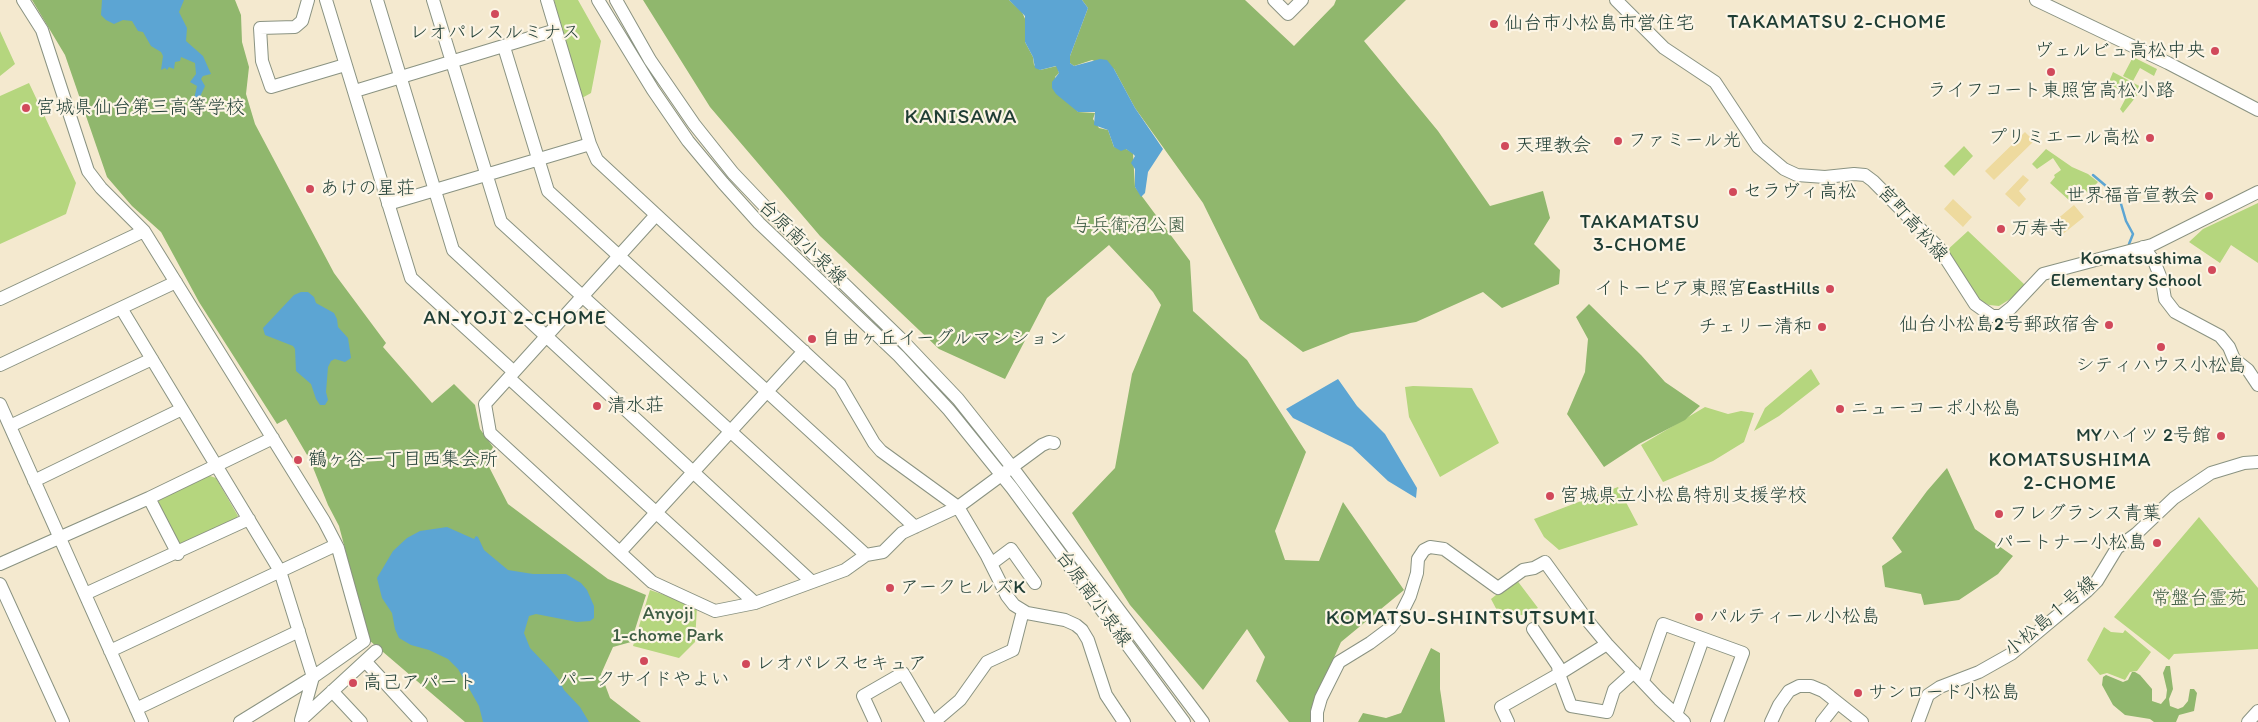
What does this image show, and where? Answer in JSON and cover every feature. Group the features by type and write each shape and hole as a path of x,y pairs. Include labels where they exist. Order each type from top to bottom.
{"street":[{"path":"23,0 42,30 88,170 101,188 144,231 324,521 336,545 364,641 313,677 240,722"},
{"path":"308,0 302,21 296,27 260,28 262,61 271,87 345,65"},
{"path":"326,0 411,278 511,375 754,603"},
{"path":"377,0 453,250 812,582"},
{"path":"433,0 501,222 866,555"},
{"path":"547,0 590,144 597,160 840,385 878,447 958,507 1007,596 1014,605 1023,611 1076,624 1082,630 1088,640 1106,695 1124,722"},
{"name":"台原南小泉線","path":"598,0 688,141 723,184 773,236 899,356 949,410 1001,476 1184,722"},
{"name":"台原南小泉線","path":"616,0 650,60 694,124 733,173 773,215 932,371 1012,467 1203,722"},
{"path":"1274,0 1292,18 1302,0"},
{"name":"宮町高松線","path":"1616,0 1664,48 1715,82 1758,148 1784,169 1797,175 1854,174 1865,176 1873,181 1939,248 1975,304 1992,316 2001,316 2011,308 2043,274 2144,247 2173,235 2258,192"},
{"path":"2036,0 2168,63 2258,110"},
{"path":"355,91 556,30"},
{"path":"504,46 548,192 915,527"},
{"path":"388,204 590,144"},
{"path":"656,215 485,404 490,433 652,582 715,611 754,603 845,570 866,555 883,552 902,533 958,507 1042,445 1049,442 1054,444"},
{"path":"0,299 144,231"},
{"path":"2144,247 2154,261 2162,281 2165,299 2175,312 2220,336 2229,347 2234,359 2248,370 2258,385"},
{"path":"0,365 176,282"},
{"path":"122,308 280,571 313,677 301,721"},
{"path":"620,552 804,351"},
{"path":"10,426 152,359"},
{"path":"0,404 142,722"},
{"path":"34,481 182,409"},
{"path":"0,564 149,498 273,438"},
{"name":"小松島１号線","path":"1918,722 1928,695 1940,686 1979,672 2011,654 2087,592 2097,580 2117,548 2136,534 2174,498 2212,473 2244,463 2258,462"},
{"path":"149,498 178,554"},
{"path":"85,594 178,554 249,519"},
{"path":"110,651 336,545"},
{"path":"1317,722 1317,712 1322,698 1339,662 1370,644 1390,628 1401,614 1410,596 1417,573 1418,559 1424,550 1430,547 1444,548 1498,588 1523,570 1534,568 1545,562 1607,644 1680,719 1703,639"},
{"path":"991,564 1011,549 1035,583"},
{"path":"0,584 62,722"},
{"path":"875,722 862,696 903,673 933,722 960,700 987,662 1013,650 1023,611"},
{"path":"1533,629 1558,666 1559,674 1571,706 1607,712 1614,690 1638,676 1663,624 1743,653 1717,722"},
{"path":"136,709 299,631"},
{"path":"1508,722 1501,708 1607,644"},
{"path":"301,721 376,651"},
{"path":"365,661 422,722"},
{"path":"1771,722 1789,691 1799,686 1811,686 1823,691 1862,722"},
{"path":"332,691 361,722"},
{"path":"1822,722 1838,703"},
{"path":"2248,722 2258,711"}],"green space":[{"path":"32,0 235,0 241,15 242,42 249,67 246,94 255,124 334,273 386,343 383,347 432,403 454,384 475,405 480,429 493,447 486,461 508,504 608,579 646,595 631,642 613,647 601,674 610,698 641,722 465,722 369,640 339,526 328,505 310,460 286,419 277,424 199,302 161,232 132,206 107,177 65,55"},
{"path":"554,0 578,0 601,41 591,93 582,98"},
{"name":"与兵衛沼公園","path":"643,0 1009,0 1022,12 1026,21 1025,42 1033,57 1034,65 1040,70 1057,66 1059,73 1055,77 1078,112 1095,113 1093,119 1099,128 1108,130 1114,147 1126,149 1133,153 1135,187 1190,261 1193,311 1247,360 1306,452 1275,531 1285,560 1319,561 1343,502 1404,590 1341,642 1316,698 1314,722 1289,722 1256,681 1265,657 1247,629 1203,690 1130,605 1072,513 1115,468 1132,374 1161,305 1153,292 1109,245 1047,298 1005,379 939,349 820,236 710,107"},
{"path":"1082,0 1245,0 1294,46 1334,5 1336,0 1406,0 1364,41 1438,131 1490,206 1543,191 1550,218 1534,244 1560,270 1559,284 1502,308 1483,292 1416,322 1351,333 1303,352 1260,319 1203,203 1135,108 1114,69 1092,60 1074,66 1070,63 1070,56 1088,8"},
{"path":"0,31 15,64 0,76"},
{"path":"2133,57 2157,69 2154,76 2140,68 2133,81 2123,76"},
{"path":"2113,72 2143,88 2123,113 2120,109 2128,94 2108,84"},
{"name":"宮城県仙台第三高等学校","path":"29,83 76,183 66,214 0,244 0,96"},
{"path":"1964,146 1973,156 1954,176 1944,166"},
{"path":"2046,149 2098,182 2088,193 2084,189 2070,201 2050,183 2055,177 2054,175 2061,170 2053,158 2037,169 2032,164"},
{"path":"2258,203 2258,263 2231,245 2220,263 2189,242 2203,229"},
{"path":"1968,231 2025,285 2015,296 1999,306 1989,305 1981,301 1945,252"},
{"path":"1589,304 1641,355 1665,382 1700,406 1685,420 1639,444 1604,467 1567,414 1585,372 1588,339 1576,317"},
{"path":"1811,369 1820,384 1779,416 1754,431 1765,408"},
{"path":"1405,387 1472,388 1499,443 1440,477 1409,417"},
{"path":"1705,407 1728,414 1741,411 1754,413 1744,442 1713,461 1663,482 1641,445"},
{"path":"1947,468 1975,529 2013,556 1998,574 1959,600 1924,605 1921,594 1885,587 1882,566 1902,552 1892,538 1927,491"},
{"path":"207,475 216,478 238,516 231,524 177,545 157,506 159,499"},
{"path":"1618,487 1638,525 1559,550 1544,537 1534,519"},
{"name":"常盤台霊苑","path":"2199,517 2258,588 2258,649 2174,654 2169,660 2114,617"},
{"path":"1516,579 1538,608 1528,614 1501,618 1491,599"},
{"name":"Anyoji 1-chome Park","path":"650,590 697,606 695,642 679,658 633,646"},
{"path":"2104,627 2111,632 2123,633 2125,630 2151,652 2137,671 2130,672 2125,680 2107,673 2100,675 2087,660"},
{"path":"1431,648 1440,653 1440,689 1445,722 1358,722 1363,713 1386,718 1401,713"},
{"path":"2166,666 2170,666 2173,689 2169,699 2170,706 2178,709 2183,707 2188,701 2190,689 2194,689 2197,693 2194,711 2179,715 2176,722 2154,722 2150,719 2125,715 2113,705 2102,685 2103,677 2106,675 2123,682 2128,680 2132,672 2135,672 2152,689 2152,701 2161,704 2166,698 2167,690 2163,673"}],"sand":[{"path":"2025,132 2034,141 1994,180 1985,171"},
{"path":"2023,175 2029,180 2019,191 2026,199 2019,207 2005,194"},
{"path":"1953,199 1972,217 1963,227 1944,209"},
{"path":"2074,205 2084,217 2058,238 2049,226"}],"water":[{"path":"102,0 184,0 179,12 187,28 186,41 203,56 211,74 203,76 201,79 205,86 198,101 194,99 197,86 190,82 196,74 195,63 181,57 180,61 175,62 174,69 169,67 167,70 165,68 161,70 163,56 161,52 151,46 143,32 138,31 132,21 123,20 114,24 106,20 101,15"},
{"path":"1009,0 1082,0 1088,8 1070,56 1070,63 1074,66 1100,59 1107,60 1114,69 1135,108 1163,149 1148,172 1145,193 1141,197 1135,187 1135,169 1131,163 1135,156 1126,149 1121,151 1114,147 1108,130 1094,125 1095,112 1078,112 1056,94 1052,88 1052,82 1059,73 1056,66 1040,70 1035,68 1033,57 1025,42 1025,16"},
{"path":"308,292 314,297 316,303 334,313 338,327 348,338 351,358 345,362 335,359 331,361 328,367 326,392 328,400 325,405 320,405 311,384 296,371 295,349 293,346 265,335 263,328 294,295"},
{"path":"1338,379 1357,406 1385,434 1417,488 1416,498 1388,481 1352,447 1293,418 1286,409"},
{"path":"447,527 474,539 476,536 478,537 484,550 508,570 533,574 566,574 581,583 587,590 594,606 594,618 590,621 577,622 536,614 529,616 524,633 530,648 559,680 564,690 580,707 589,722 483,722 479,706 458,669 448,659 429,650 411,645 399,638 392,613 382,598 377,578 393,551 407,538 420,531"}],"waterway":[{"path":"2093,175 2119,197 2126,221 2133,234 2129,244"}],"place":[{"name":"レオパレスルミナス","path":"495,14"},
{"name":"仙台市小松島市営住宅","path":"1494,24"},
{"name":"ヴェルビュ高松中央","path":"2215,51"},
{"name":"ライフコート東照宮高松小路","path":"2051,72"},
{"name":"宮城県仙台第三高等学校","path":"26,108"},
{"name":"プリミエール高松","path":"2150,138"},
{"name":"ファミール光","path":"1618,141"},
{"name":"天理教会","path":"1505,146"},
{"name":"あけの星荘","path":"310,189"},
{"name":"セラヴィ高松","path":"1733,192"},
{"name":"世界福音宣教会","path":"2209,196"},
{"name":"万寿寺","path":"2001,229"},
{"name":"Komatsushima Elementary School","path":"2212,270"},
{"name":"イトーピア東照宮EastHills","path":"1830,289"},
{"name":"仙台小松島2号郵政宿舎","path":"2109,325"},
{"name":"チェリー清和","path":"1822,327"},
{"name":"自由ヶ丘イーグルマンション","path":"812,339"},
{"name":"シティハウス小松島","path":"2161,347"},
{"name":"清水荘","path":"597,406"},
{"name":"ニューコーポ小松島","path":"1840,409"},
{"name":"MYハイツ 2号館","path":"2221,436"},
{"name":"鶴ヶ谷一丁目西集会所","path":"298,460"},
{"name":"宮城県立小松島特別支援学校","path":"1550,496"},
{"name":"フレグランス青葉","path":"1999,514"},
{"name":"パートナー小松島","path":"2157,543"},
{"name":"アークヒルズK","path":"890,588"},
{"name":"パルティール小松島","path":"1699,617"},
{"name":"パークサイドやよい","path":"644,661"},
{"name":"レオパレスセキュア","path":"746,664"},
{"name":"高己アパート","path":"353,683"},
{"name":"サンロード小松島","path":"1858,693"}],"district":[{"name":"TAKAMATSU 2-CHOME","path":"1837,23"},
{"name":"KANISAWA","path":"961,118"},
{"name":"TAKAMATSU 3-CHOME","path":"1640,234"},
{"name":"AN-YOJI 2-CHOME","path":"515,319"},
{"name":"KOMATSUSHIMA 2-CHOME","path":"2070,472"},
{"name":"KOMATSU-SHINTSUTSUMI","path":"1461,619"}]}
